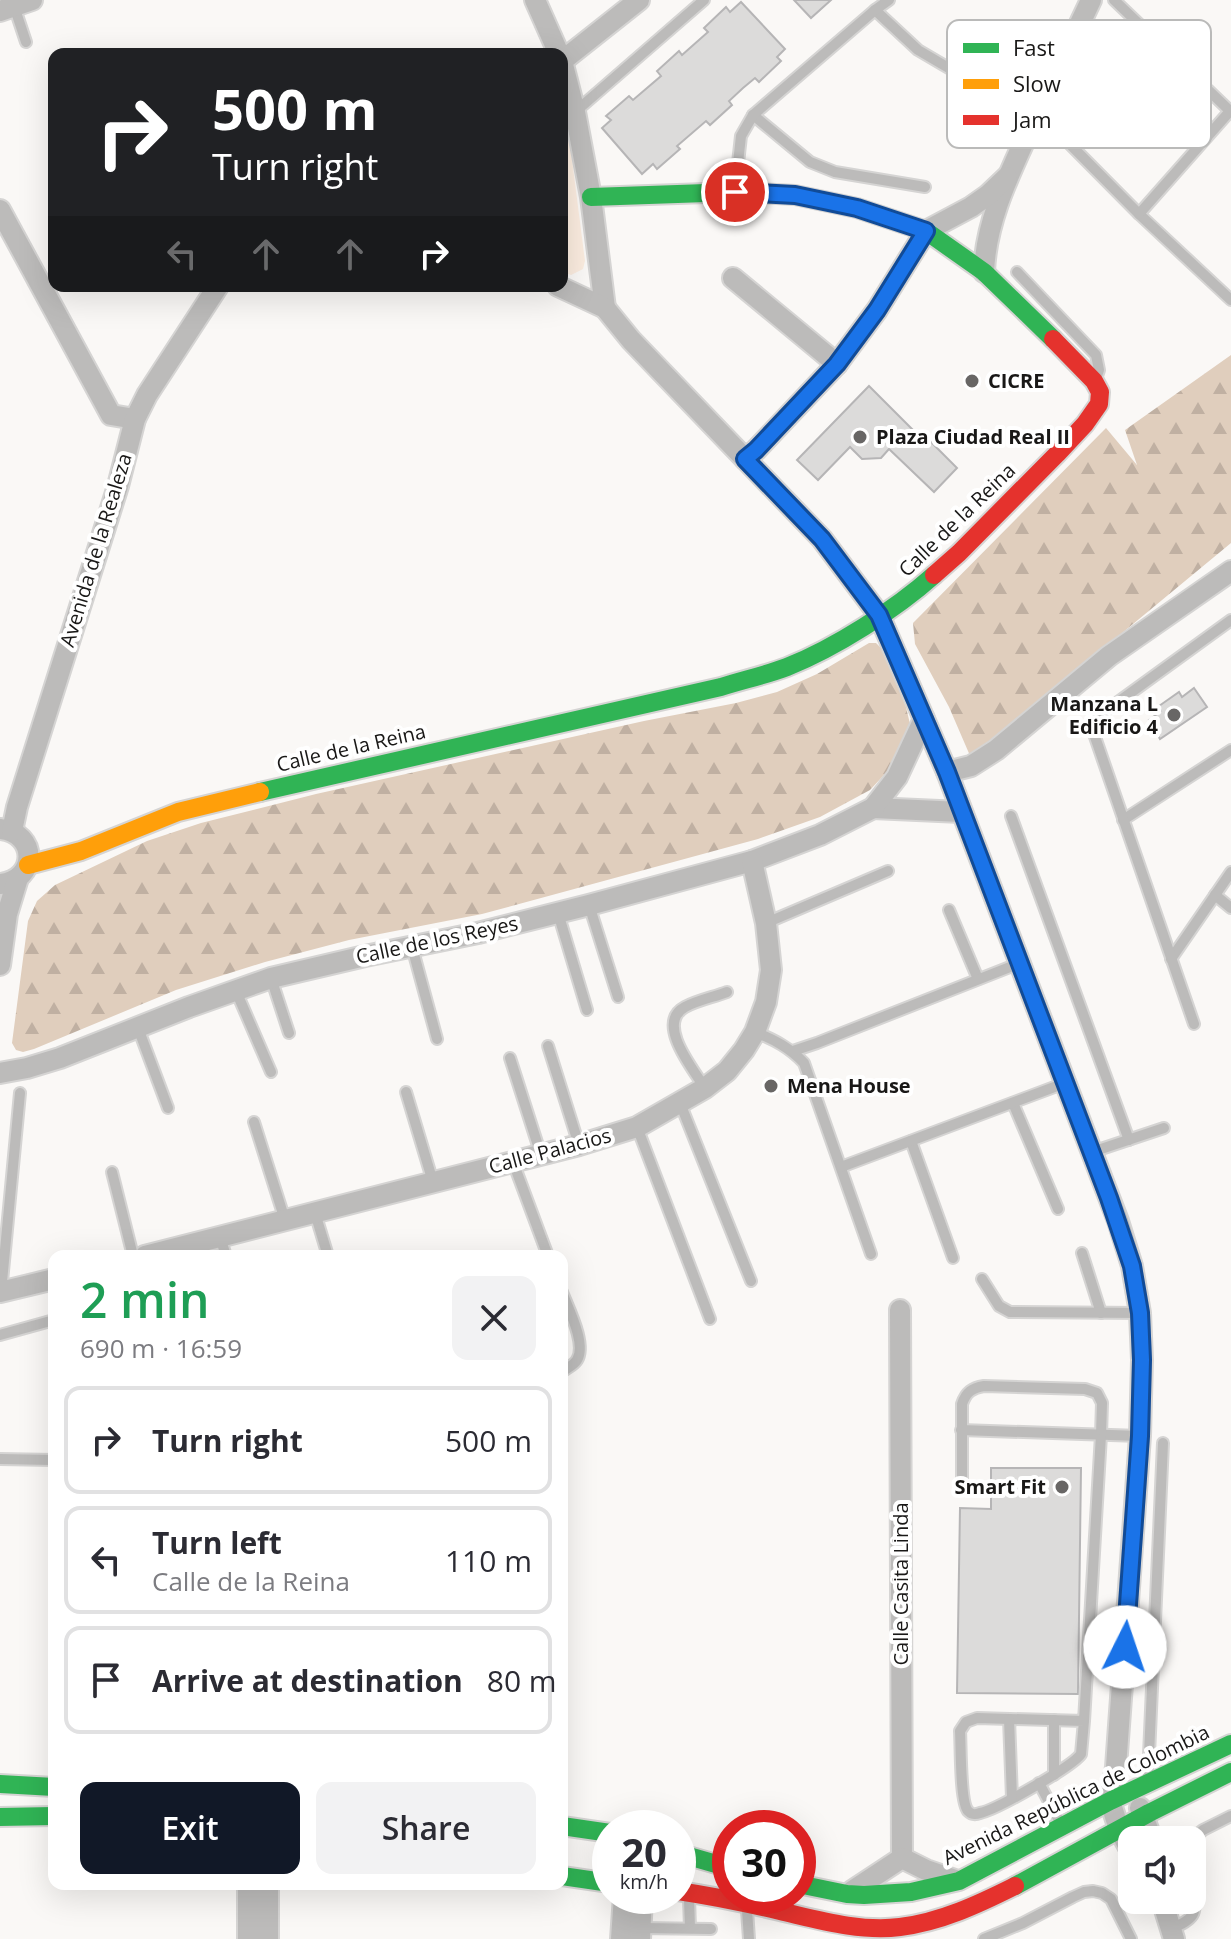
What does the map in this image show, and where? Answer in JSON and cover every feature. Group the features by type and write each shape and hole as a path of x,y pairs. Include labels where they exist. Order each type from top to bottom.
{"street":[{"path":"535,0 556,48"},
{"path":"568,56 639,0"},
{"path":"1082,20 1091,0"},
{"path":"568,85 591,197 605,308"},
{"path":"984,272 985,248 1007,177 1021,148"},
{"path":"745,459 837,364 877,310 926,231 971,207 1007,177"},
{"path":"591,197 735,192 795,195 857,208 926,231 984,272 1094,381"},
{"path":"0,210 111,415 135,419"},
{"path":"733,278 837,364"},
{"path":"568,291 605,308 631,340 822,539 879,615 947,772 1118,1221 1132,1266 1140,1313 1142,1360 1140,1436 1116,1767 1110,1801 1118,1826"},
{"name":"Avenida de la Realeza","path":"6,830 17,807 118,486 135,419 214,292"},
{"name":"Calle de la Reina","path":"15,876 178,812 751,679 787,667 837,642 910,596 959,553 1085,424 1099,404 1100,392 1094,381"},
{"path":"947,772 971,766 996,750 1109,656 1231,571"},
{"name":"Calle de los Reyes","path":"0,1073 60,1058 271,978 478,933 589,905 752,861 820,835 873,808 897,777 924,719"},
{"name":"Calle de los Reyes","path":"873,808 961,812"},
{"path":"0,965 15,876 29,857 24,841 6,830"},
{"name":"Calle Palacios","path":"192,1250 223,1246 285,1220 579,1145 637,1127 705,1088 727,1071 744,1050 755,1032 766,1002 771,970 766,923 752,861"},
{"path":"0,1292 48,1280"},
{"name":"Calle Casita Linda","path":"900,1310 902,1858"},
{"name":"Avenida República de Colombia","path":"816,1888 864,1895 911,1892 959,1881 1110,1801 1231,1744"},
{"path":"1116,1767 1140,1786 1147,1826"},
{"path":"1124,1826 1231,1772"},
{"path":"0,1784 48,1787"},
{"path":"0,1817 48,1816"},
{"path":"568,1828 592,1831"},
{"path":"793,1914 871,1928 947,1916 978,1905 1118,1830"},
{"path":"847,1894 902,1858 959,1881"},
{"path":"569,1877 592,1880"},
{"path":"248,1890 248,1939"},
{"path":"268,1890 268,1939"},
{"path":"621,1939 623,1914"},
{"path":"1167,1914 1173,1934"}],"lane":[{"path":"575,112 704,0"},
{"path":"735,192 741,136 753,115 889,0"},
{"path":"1114,0 1135,20"},
{"path":"15,6 26,42"},
{"path":"875,10 918,50 947,67"},
{"path":"1211,92 1231,111 1211,133"},
{"path":"753,115 810,162 835,172 925,187"},
{"path":"1074,148 1231,300"},
{"path":"1139,214 1198,148"},
{"path":"1017,272 1096,355 1099,370 1094,381"},
{"path":"1194,1024 1094,734 1099,718 1107,710 1231,620"},
{"path":"1123,820 1231,750"},
{"path":"1011,816 1129,1140"},
{"path":"766,923 888,871"},
{"path":"1171,959 1231,872"},
{"path":"1215,895 1231,908"},
{"path":"589,905 618,997"},
{"path":"949,910 978,979"},
{"path":"558,913 587,1010"},
{"path":"412,947 437,1039"},
{"path":"793,1051 1020,963"},
{"path":"271,978 289,1033"},
{"path":"236,991 271,1072"},
{"path":"705,1088 678,1044 673,1022 677,1012 686,1006 727,992"},
{"path":"138,1028 168,1108"},
{"path":"755,1032 793,1051 804,1063 871,1254"},
{"path":"548,1046 579,1145"},
{"path":"510,1058 541,1155"},
{"path":"841,1167 1065,1083"},
{"path":"406,1092 433,1182"},
{"path":"0,1292 20,1093"},
{"path":"680,1103 751,1281"},
{"path":"1013,1103 1058,1209"},
{"path":"254,1122 285,1220"},
{"path":"637,1127 710,1319"},
{"path":"1092,1152 1164,1128"},
{"path":"911,1141 953,1258"},
{"path":"513,1162 546,1250"},
{"path":"112,1172 132,1250"},
{"path":"315,1213 326,1250"},
{"path":"1082,1253 1101,1313"},
{"path":"982,1279 999,1306 1010,1312 1140,1313"},
{"path":"568,1309 580,1343 577,1360 568,1367"},
{"path":"0,1335 48,1322"},
{"path":"962,1489 962,1404 964,1396 975,1388 1085,1389 1097,1393 1102,1403 1101,1435 1084,1721 1081,1754 1075,1762 1012,1798 981,1813 969,1811 963,1798 960,1731 966,1722 971,1719 1084,1721"},
{"path":"961,1430 1140,1436"},
{"path":"1140,1786 1163,1443"},
{"path":"0,1459 48,1460"},
{"path":"1009,1719 1012,1798"},
{"path":"1054,1720 1054,1775"},
{"path":"1039,1783 1062,1827"},
{"path":"1206,1828 1231,1816"},
{"path":"984,1939 1084,1892 1093,1891 1111,1899 1131,1939"},
{"path":"687,1914 690,1928"},
{"path":"748,1914 749,1939"},
{"path":"1173,1934 1193,1914"},
{"path":"640,1933 711,1929"}],"shaded area":[{"path":"568,128 585,261 583,269 568,274"}],"green space":[{"path":"1231,355 1231,543 971,758 949,707 915,644 913,623 1106,428 1137,465 1125,430"},
{"path":"869,643 876,643 884,651 906,707 910,724 909,740 899,759 870,790 820,817 758,839 482,914 349,940 265,962 176,990 34,1049 23,1052 16,1050 12,1043 28,921 37,901 55,885 147,841 201,823 316,794 777,692 817,674"}],"building":[{"path":"794,0 831,0 811,18"},
{"path":"741,2 785,49 777,57 781,61 759,82 755,78 743,88 729,101 732,105 710,125 706,121 677,146 680,149 657,169 653,164 642,174 602,128 611,120 606,116 629,96 633,100 661,76 657,71 679,51 682,55 708,32 704,28 726,7 730,12"},
{"name":"Plaza Ciudad Real II","path":"869,386 921,438 924,435 957,468 934,492 889,449 881,458 862,459 850,447 818,480 797,460"},
{"name":"Manzana L Edificio 4","path":"1194,688 1207,707 1160,739 1149,720 1161,711 1159,706 1179,692 1182,697"},
{"path":"991,1468 1081,1468 1078,1694 957,1693 960,1508 991,1509"}],"traffic: fast":[{"path":"591,197 735,192 795,195 857,208 926,231 984,272 1053,339"},
{"path":"260,792 771,673 845,639 902,601 934,575"},
{"path":"816,1888 864,1895 911,1892 959,1881 1110,1801 1231,1744"},
{"path":"1015,1886 1231,1772"},
{"path":"0,1784 48,1787"},
{"path":"0,1817 48,1816"},
{"path":"568,1827 592,1830"},
{"path":"696,1858 712,1863"},
{"path":"568,1877 592,1880"}],"traffic: slow":[{"path":"28,865 81,851 178,812 260,792"}],"traffic: jam":[{"path":"934,575 1057,454 1099,404 1100,392 1094,381 1053,339"},
{"path":"696,1894 840,1924 885,1928 915,1925 945,1917 1015,1886"}],"place":[{"name":"CICRE","path":"972,381"},
{"name":"Plaza Ciudad Real II","path":"860,437"},
{"name":"Manzana L Edificio 4","path":"1174,715"},
{"name":"Mena House","path":"771,1086"},
{"name":"Smart Fit","path":"1062,1487"}],"route":[{"path":"735,192 795,195 857,208 926,231 877,310 837,364 745,459 822,539 879,615 947,772 1118,1221 1132,1266 1140,1313 1142,1360 1140,1436 1125,1647"}]}
